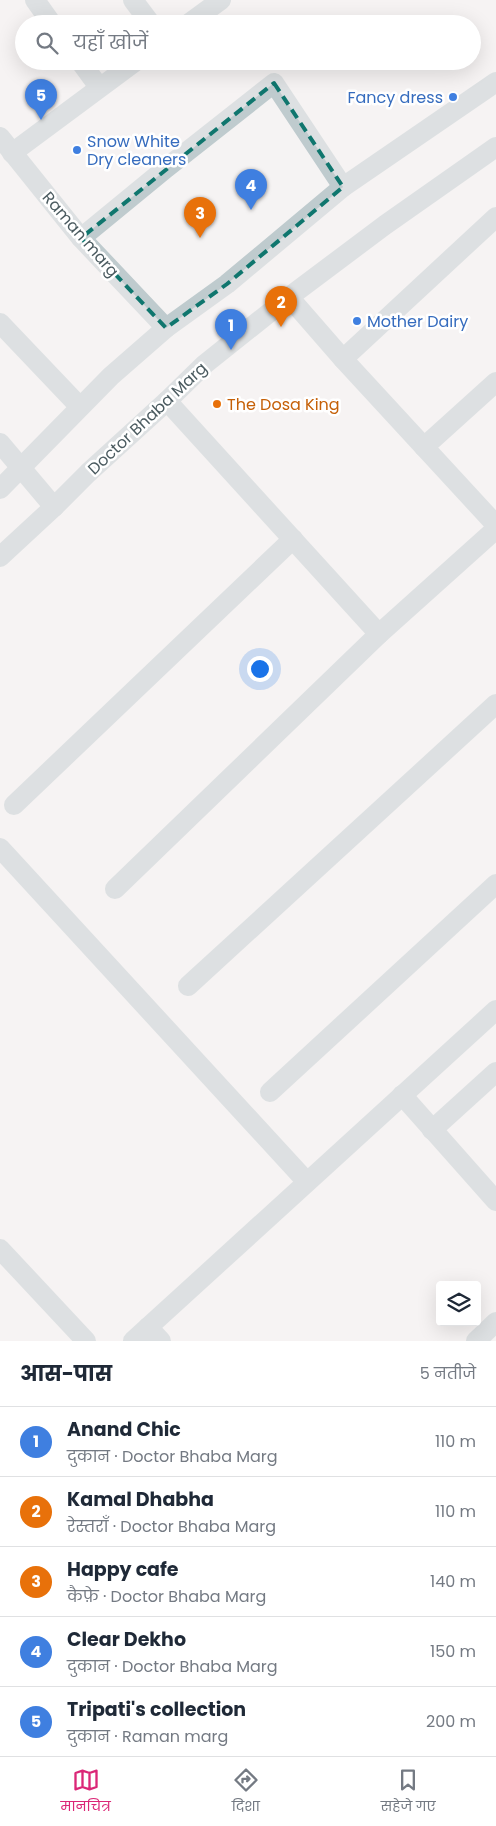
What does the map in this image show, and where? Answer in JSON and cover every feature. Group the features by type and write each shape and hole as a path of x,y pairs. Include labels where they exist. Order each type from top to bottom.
{"street":[{"path":"35,0 46,15"},
{"path":"133,0 144,15"},
{"path":"200,15 221,0"},
{"path":"87,70 99,87"},
{"path":"12,153 123,70"},
{"path":"0,489 110,376 166,328 226,284 343,187 496,82"},
{"path":"81,238 274,83 343,187"},
{"name":"Raman marg","path":"0,137 81,238 166,328"},
{"name":"Doctor Bhaba Marg","path":"0,557 205,364 289,296 385,225 496,147"},
{"path":"343,359 496,217"},
{"path":"289,296 343,359 496,525"},
{"path":"0,323 80,407"},
{"path":"424,447 496,382"},
{"path":"167,401 379,634"},
{"path":"0,443 54,507"},
{"path":"115,889 379,634 496,529"},
{"path":"14,804 293,539"},
{"path":"188,986 496,704"},
{"path":"0,848 307,1182"},
{"path":"270,1092 496,884"},
{"path":"133,1341 154,1334 307,1182 496,1010"},
{"path":"432,1130 496,1072"},
{"path":"402,1095 496,1201"},
{"path":"4,1262 86,1341"},
{"path":"476,1341 496,1322"}],"highlighted area":[{"path":"274,83 343,187 227,284 166,328 81,238"}],"place":[{"name":"Fancy dress","path":"453,97"},
{"name":"Tripati's collection","path":"41,120"},
{"name":"Snow White Dry cleaners","path":"77,150"},
{"name":"Clear Dekho","path":"251,210"},
{"name":"Happy cafe","path":"200,238"},
{"name":"Mother Dairy","path":"357,321"},
{"name":"Kamal Dhabha","path":"281,327"},
{"name":"Anand Chic","path":"231,350"},
{"name":"The Dosa King","path":"217,404"}]}
